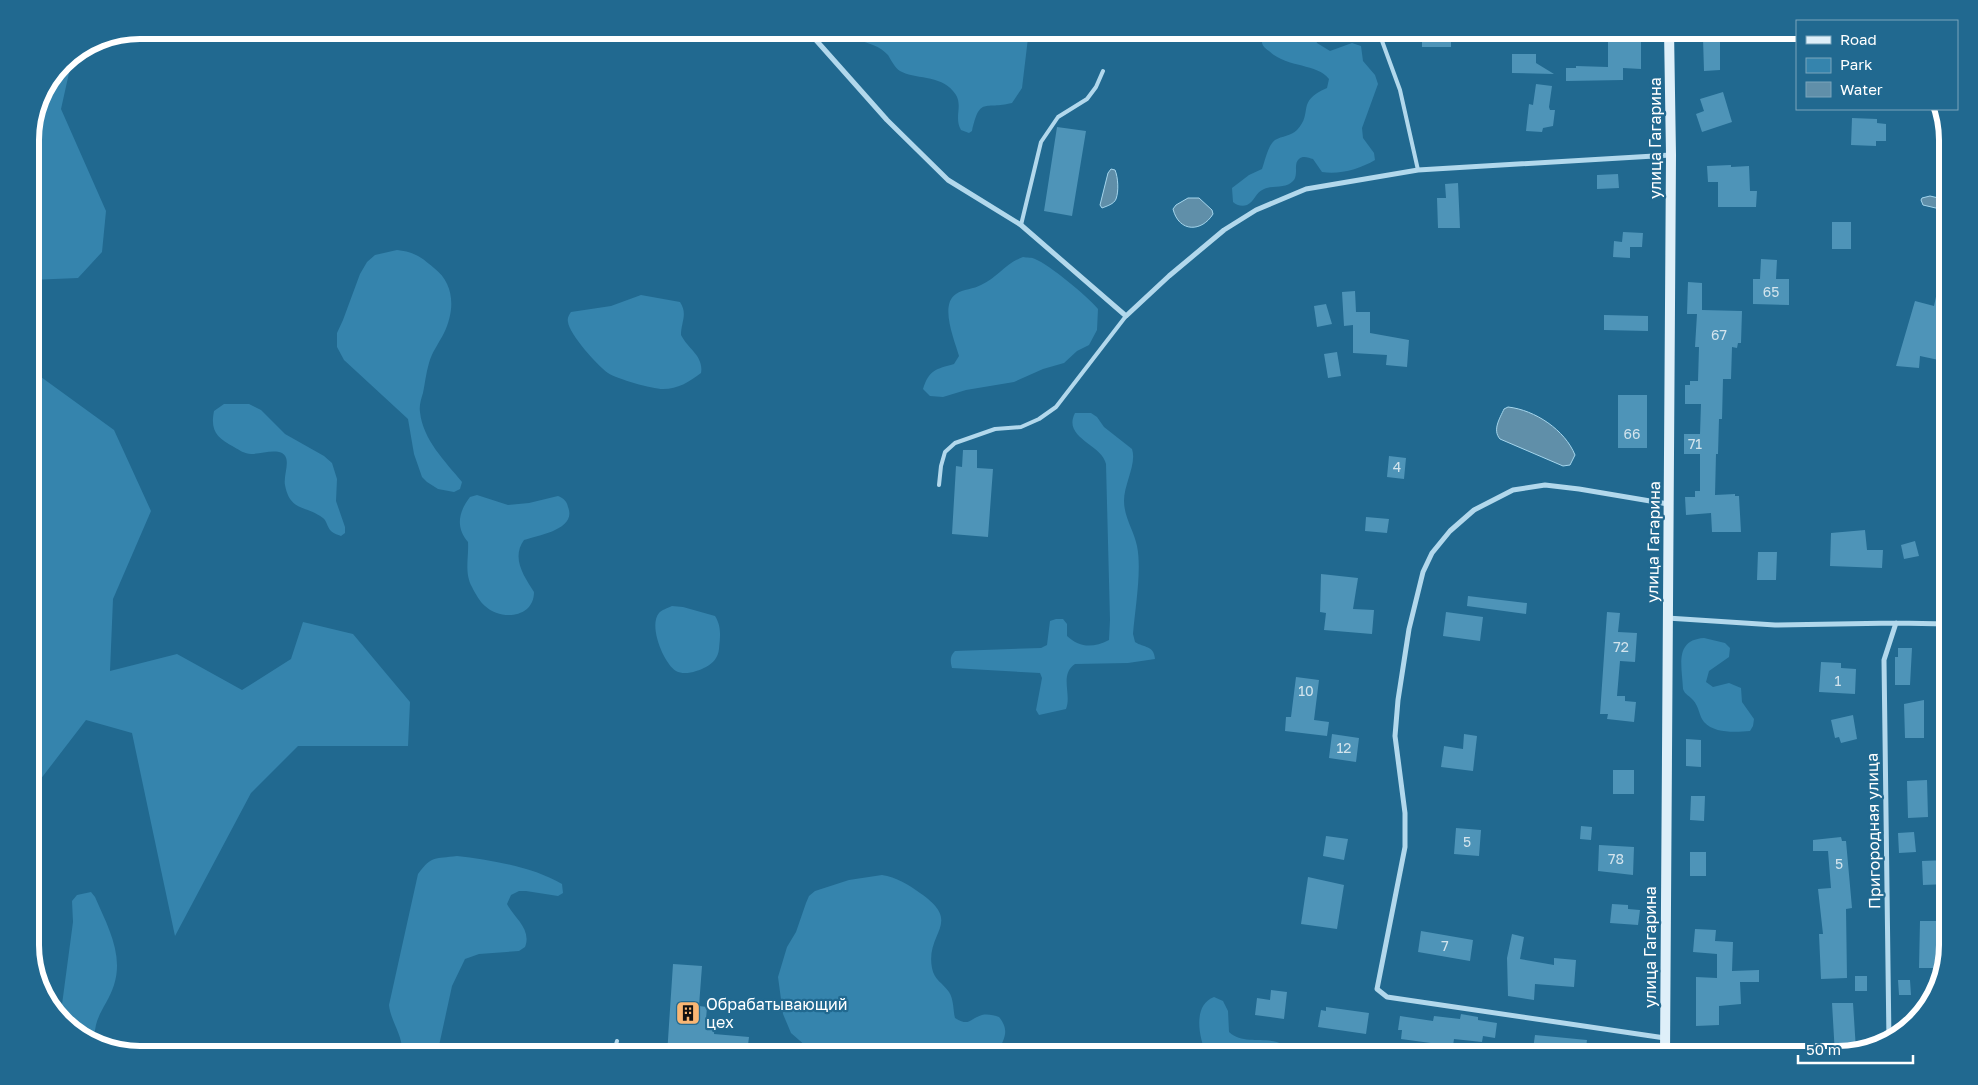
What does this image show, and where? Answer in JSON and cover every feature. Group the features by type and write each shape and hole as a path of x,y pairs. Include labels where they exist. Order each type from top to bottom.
{"main road":[{"name":"улица Гагарина","path":"1665,1046 1669,39"}],"street":[{"path":"814,39 886,120 948,180 1021,225 1126,316 1169,276 1224,230 1256,210 1306,189 1418,170 1670,155"},
{"path":"1665,1038 1387,997 1377,989 1405,847 1405,813 1395,736 1398,700 1409,629 1422,572 1432,553 1450,532 1474,510 1513,490 1545,485 1668,504"},
{"path":"1667,618 1775,625 1939,624"},
{"name":"Пригородная улица","path":"1889,1032 1884,660 1896,623"}],"lane":[{"path":"1381,39 1400,90 1418,170"},
{"path":"1021,225 1041,142 1058,117 1087,99 1096,87 1103,71"},
{"path":"939,485 945,452 955,443 995,430 1020,427 1039,419 1056,407 1126,316"},
{"path":"616,1046 617,1042"}],"green space":[{"path":"1028,39 1022,88 1012,103 985,106 981,109 972,131 969,133 961,130 958,120 958,101 948,86 941,82 900,71 881,49 857,40"},
{"path":"1262,39 1315,39 1317,43 1330,51 1352,43 1361,46 1363,61 1375,75 1378,84 1362,128 1363,138 1374,153 1375,160 1349,170 1329,173 1322,172 1313,159 1302,157 1297,161 1296,176 1293,181 1283,186 1264,189 1249,204 1241,206 1233,202 1232,188 1249,175 1262,169 1269,149 1275,140 1292,134 1297,130 1302,124 1306,107 1311,98 1327,88 1329,79 1317,70 1276,56 1264,47"},
{"path":"70,67 61,109 106,211 102,252 78,278 39,280 39,133 46,101 60,78"},
{"path":"397,250 417,256 441,274 446,282 451,298 448,324 429,363 420,402 420,410 425,432 430,441 462,482 460,489 454,492 438,489 422,477 414,454 408,419 344,360 337,347 337,333 360,274 367,262 375,255"},
{"path":"1023,257 1034,258 1042,262 1077,289 1098,309 1097,330 1089,345 1077,351 1064,363 1043,369 1014,382 966,390 943,397 930,396 923,389 928,378 934,371 954,364 959,356 948,314 951,299 959,292 987,282"},
{"path":"641,295 680,302 684,310 681,335 698,357 701,373 674,388 658,389 608,373 578,342 568,322 571,312 611,306"},
{"path":"39,376 114,430 151,511 113,599 110,671 177,654 242,690 291,659 303,622 353,634 410,702 408,746 298,746 251,793 175,936 132,733 86,720 39,781"},
{"path":"224,404 249,404 261,410 285,434 324,456 332,463 337,479 336,501 345,527 345,533 341,536 333,532 323,518 300,507 291,500 285,485 287,463 282,453 275,451 255,454 247,453 240,451 219,437 213,424 214,411"},
{"path":"1075,413 1091,413 1097,417 1104,427 1132,449 1133,461 1126,488 1124,507 1136,540 1138,556 1133,634 1135,642 1153,651 1155,659 1128,663 1075,664 1070,668 1067,679 1068,697 1066,709 1039,715 1036,710 1042,678 1040,673 952,668 951,658 955,651 1041,648 1047,645 1050,621 1056,619 1063,619 1067,624 1067,636 1082,645 1098,644 1109,640 1106,464 1098,451 1078,435 1074,429 1072,422"},
{"path":"477,495 508,505 529,503 558,496 567,505 569,515 567,521 562,526 524,540 520,547 520,567 534,592 533,601 523,612 508,615 492,611 481,602 470,582 467,571 468,542 461,531 460,519 466,502 470,497"},
{"path":"672,606 683,607 715,616 719,624 720,640 718,655 711,664 687,673 676,671 671,667 662,653 655,627 659,613"},
{"path":"1704,638 1725,643 1730,648 1729,657 1709,671 1706,682 1713,687 1729,683 1741,688 1742,702 1754,719 1750,731 1726,731 1709,726 1702,720 1695,702 1683,689 1681,663 1684,649 1694,640"},
{"path":"457,856 498,862 525,869 562,884 563,893 558,896 519,891 511,895 507,904 524,929 527,941 525,947 519,951 479,954 465,959 452,986 439,1046 402,1046 389,1005 418,874 427,864 439,858"},
{"path":"882,875 887,876 911,887 933,903 939,912 941,920 931,956 933,972 951,995 955,1018 967,1022 982,1015 999,1017 1005,1027 1005,1036 1001,1046 806,1046 791,1033 783,1014 778,977 787,947 796,932 809,896 815,891 849,880"},
{"path":"91,892 95,897 116,951 117,973 111,993 98,1019 95,1036 73,1021 61,1009 73,922 72,901 77,895"},
{"path":"1214,997 1223,1001 1228,1011 1229,1032 1236,1037 1271,1041 1286,1046 1204,1046 1199,1023 1200,1015 1207,1001"}],"water":[{"path":"1111,169 1115,170 1117,176 1117,196 1114,202 1102,208 1100,205 1108,173"},
{"path":"1930,196 1939,198 1939,209 1923,205 1922,198"},
{"path":"1188,198 1199,198 1212,210 1213,214 1208,220 1197,227 1185,226 1176,217 1173,209"},
{"path":"1508,407 1528,412 1557,430 1564,437 1575,455 1570,465 1563,466 1500,439 1497,432 1498,424 1504,409"}],"building":[{"path":"1422,39 1451,39 1451,47 1422,47"},
{"path":"1608,39 1641,39 1641,69 1623,68 1623,80 1566,81 1566,68 1576,68 1576,66 1608,67"},
{"path":"1703,39 1720,39 1720,70 1704,71"},
{"path":"1512,54 1536,54 1536,63 1554,74 1512,73"},
{"path":"1536,84 1552,86 1549,107 1550,110 1555,110 1553,126 1543,128 1542,132 1526,131 1529,104 1533,105"},
{"path":"1723,92 1732,122 1702,132 1696,114 1704,111 1700,99"},
{"path":"1852,118 1877,119 1877,123 1886,124 1886,141 1876,141 1876,146 1851,145"},
{"path":"1057,127 1086,131 1072,216 1044,211"},
{"path":"1731,165 1731,167 1749,166 1750,191 1757,191 1756,207 1718,207 1718,182 1708,182 1707,166"},
{"path":"1618,174 1619,188 1597,189 1597,175"},
{"path":"1458,183 1460,228 1438,228 1437,198 1446,198 1445,184"},
{"path":"1832,222 1851,222 1851,249 1832,249"},
{"path":"1623,232 1643,233 1642,247 1630,247 1630,258 1613,257 1614,241 1622,242"},
{"path":"1761,259 1777,260 1776,279 1789,279 1789,305 1753,304 1753,279 1760,279"},
{"path":"1688,282 1702,283 1702,310 1742,311 1741,343 1738,343 1737,348 1732,347 1731,379 1723,379 1722,419 1719,419 1718,454 1716,454 1715,495 1735,494 1735,496 1739,496 1741,532 1712,532 1711,513 1686,515 1685,497 1695,497 1695,491 1700,491 1700,454 1684,454 1684,434 1700,434 1701,404 1685,404 1685,385 1690,385 1690,381 1698,381 1699,347 1695,347 1697,314 1687,314"},
{"path":"1355,291 1356,312 1370,312 1370,333 1409,340 1407,367 1386,365 1387,355 1353,353 1353,325 1344,326 1342,292"},
{"path":"1937,292 1939,293 1939,339 1937,346 1939,346 1939,360 1920,356 1919,368 1896,366 1915,301 1934,306"},
{"path":"1326,304 1332,324 1317,327 1314,306"},
{"path":"1604,315 1648,316 1648,331 1604,330"},
{"path":"1337,352 1341,376 1328,378 1324,354"},
{"path":"1618,395 1647,395 1647,448 1618,448"},
{"path":"963,450 977,450 977,468 993,469 988,537 952,534 956,466 962,467"},
{"path":"1389,456 1406,458 1404,479 1387,477"},
{"path":"1366,517 1389,519 1387,533 1365,531"},
{"path":"1865,530 1867,550 1883,550 1882,568 1830,566 1831,533"},
{"path":"1915,541 1919,556 1904,559 1901,545"},
{"path":"1758,552 1777,552 1776,580 1757,580"},
{"path":"1321,574 1358,578 1353,609 1374,610 1372,634 1324,630 1326,613 1320,612"},
{"path":"1468,596 1527,603 1526,614 1467,606"},
{"path":"1446,612 1483,617 1480,641 1443,636"},
{"path":"1607,612 1620,613 1618,632 1637,633 1635,662 1620,661 1617,696 1625,696 1625,701 1636,702 1634,722 1607,719 1608,714 1600,714"},
{"path":"1898,648 1912,648 1910,685 1895,685 1895,657 1898,657"},
{"path":"1821,662 1841,663 1841,668 1856,669 1855,694 1819,692"},
{"path":"1296,677 1319,680 1314,720 1329,722 1327,736 1285,731 1286,717 1291,717"},
{"path":"1924,700 1924,738 1905,738 1904,704"},
{"path":"1853,715 1857,739 1841,743 1839,737 1835,738 1831,720"},
{"path":"1332,734 1359,738 1356,762 1329,758"},
{"path":"1464,734 1477,736 1473,771 1441,767 1444,746 1463,749"},
{"path":"1686,739 1701,740 1701,767 1686,766"},
{"path":"1613,770 1634,770 1634,794 1613,794"},
{"path":"1927,780 1928,817 1908,818 1907,781"},
{"path":"1691,796 1705,796 1704,821 1690,820"},
{"path":"1581,826 1592,827 1591,840 1580,839"},
{"path":"1456,828 1481,830 1479,856 1454,854"},
{"path":"1914,832 1916,852 1899,853 1898,833"},
{"path":"1326,836 1348,839 1344,860 1323,856"},
{"path":"1841,837 1842,841 1846,841 1852,908 1846,909 1847,978 1821,979 1819,934 1823,934 1818,889 1831,888 1828,851 1813,851 1813,840"},
{"path":"1599,845 1634,847 1633,875 1598,871"},
{"path":"1690,852 1706,852 1706,876 1690,876"},
{"path":"1939,860 1939,884 1923,885 1922,861"},
{"path":"1308,877 1344,885 1337,929 1301,924"},
{"path":"1612,904 1628,905 1628,909 1640,910 1638,925 1610,923"},
{"path":"1920,921 1939,921 1939,952 1936,968 1919,968"},
{"path":"1695,929 1716,930 1715,941 1733,942 1732,971 1759,970 1759,982 1740,982 1741,1004 1719,1006 1719,1025 1696,1026 1696,977 1717,978 1717,954 1693,952"},
{"path":"1421,931 1473,940 1470,961 1418,952"},
{"path":"1512,934 1524,937 1520,959 1554,965 1554,958 1576,960 1574,987 1535,984 1534,1000 1508,996 1507,958"},
{"name":"Обрабатывающий цех","path":"673,964 702,966 699,1006 707,1007 706,1019 715,1020 714,1034 749,1037 748,1046 668,1046"},
{"path":"1855,976 1867,976 1867,991 1855,991"},
{"path":"1898,980 1910,980 1911,995 1899,995"},
{"path":"1271,990 1287,992 1284,1019 1255,1015 1257,998 1270,1000"},
{"path":"1832,1003 1853,1003 1856,1044 1834,1046"},
{"path":"1326,1007 1369,1013 1366,1034 1318,1027 1321,1010 1326,1011"},
{"path":"1461,1014 1478,1017 1478,1020 1497,1023 1495,1038 1483,1036 1482,1042 1454,1039 1453,1046 1401,1039 1402,1030 1398,1030 1400,1016 1433,1021 1434,1016 1460,1019"},
{"path":"1535,1035 1587,1040 1586,1046 1533,1046"}],"place":[{"name":"Обрабатывающий цех","path":"688,1013"}]}
